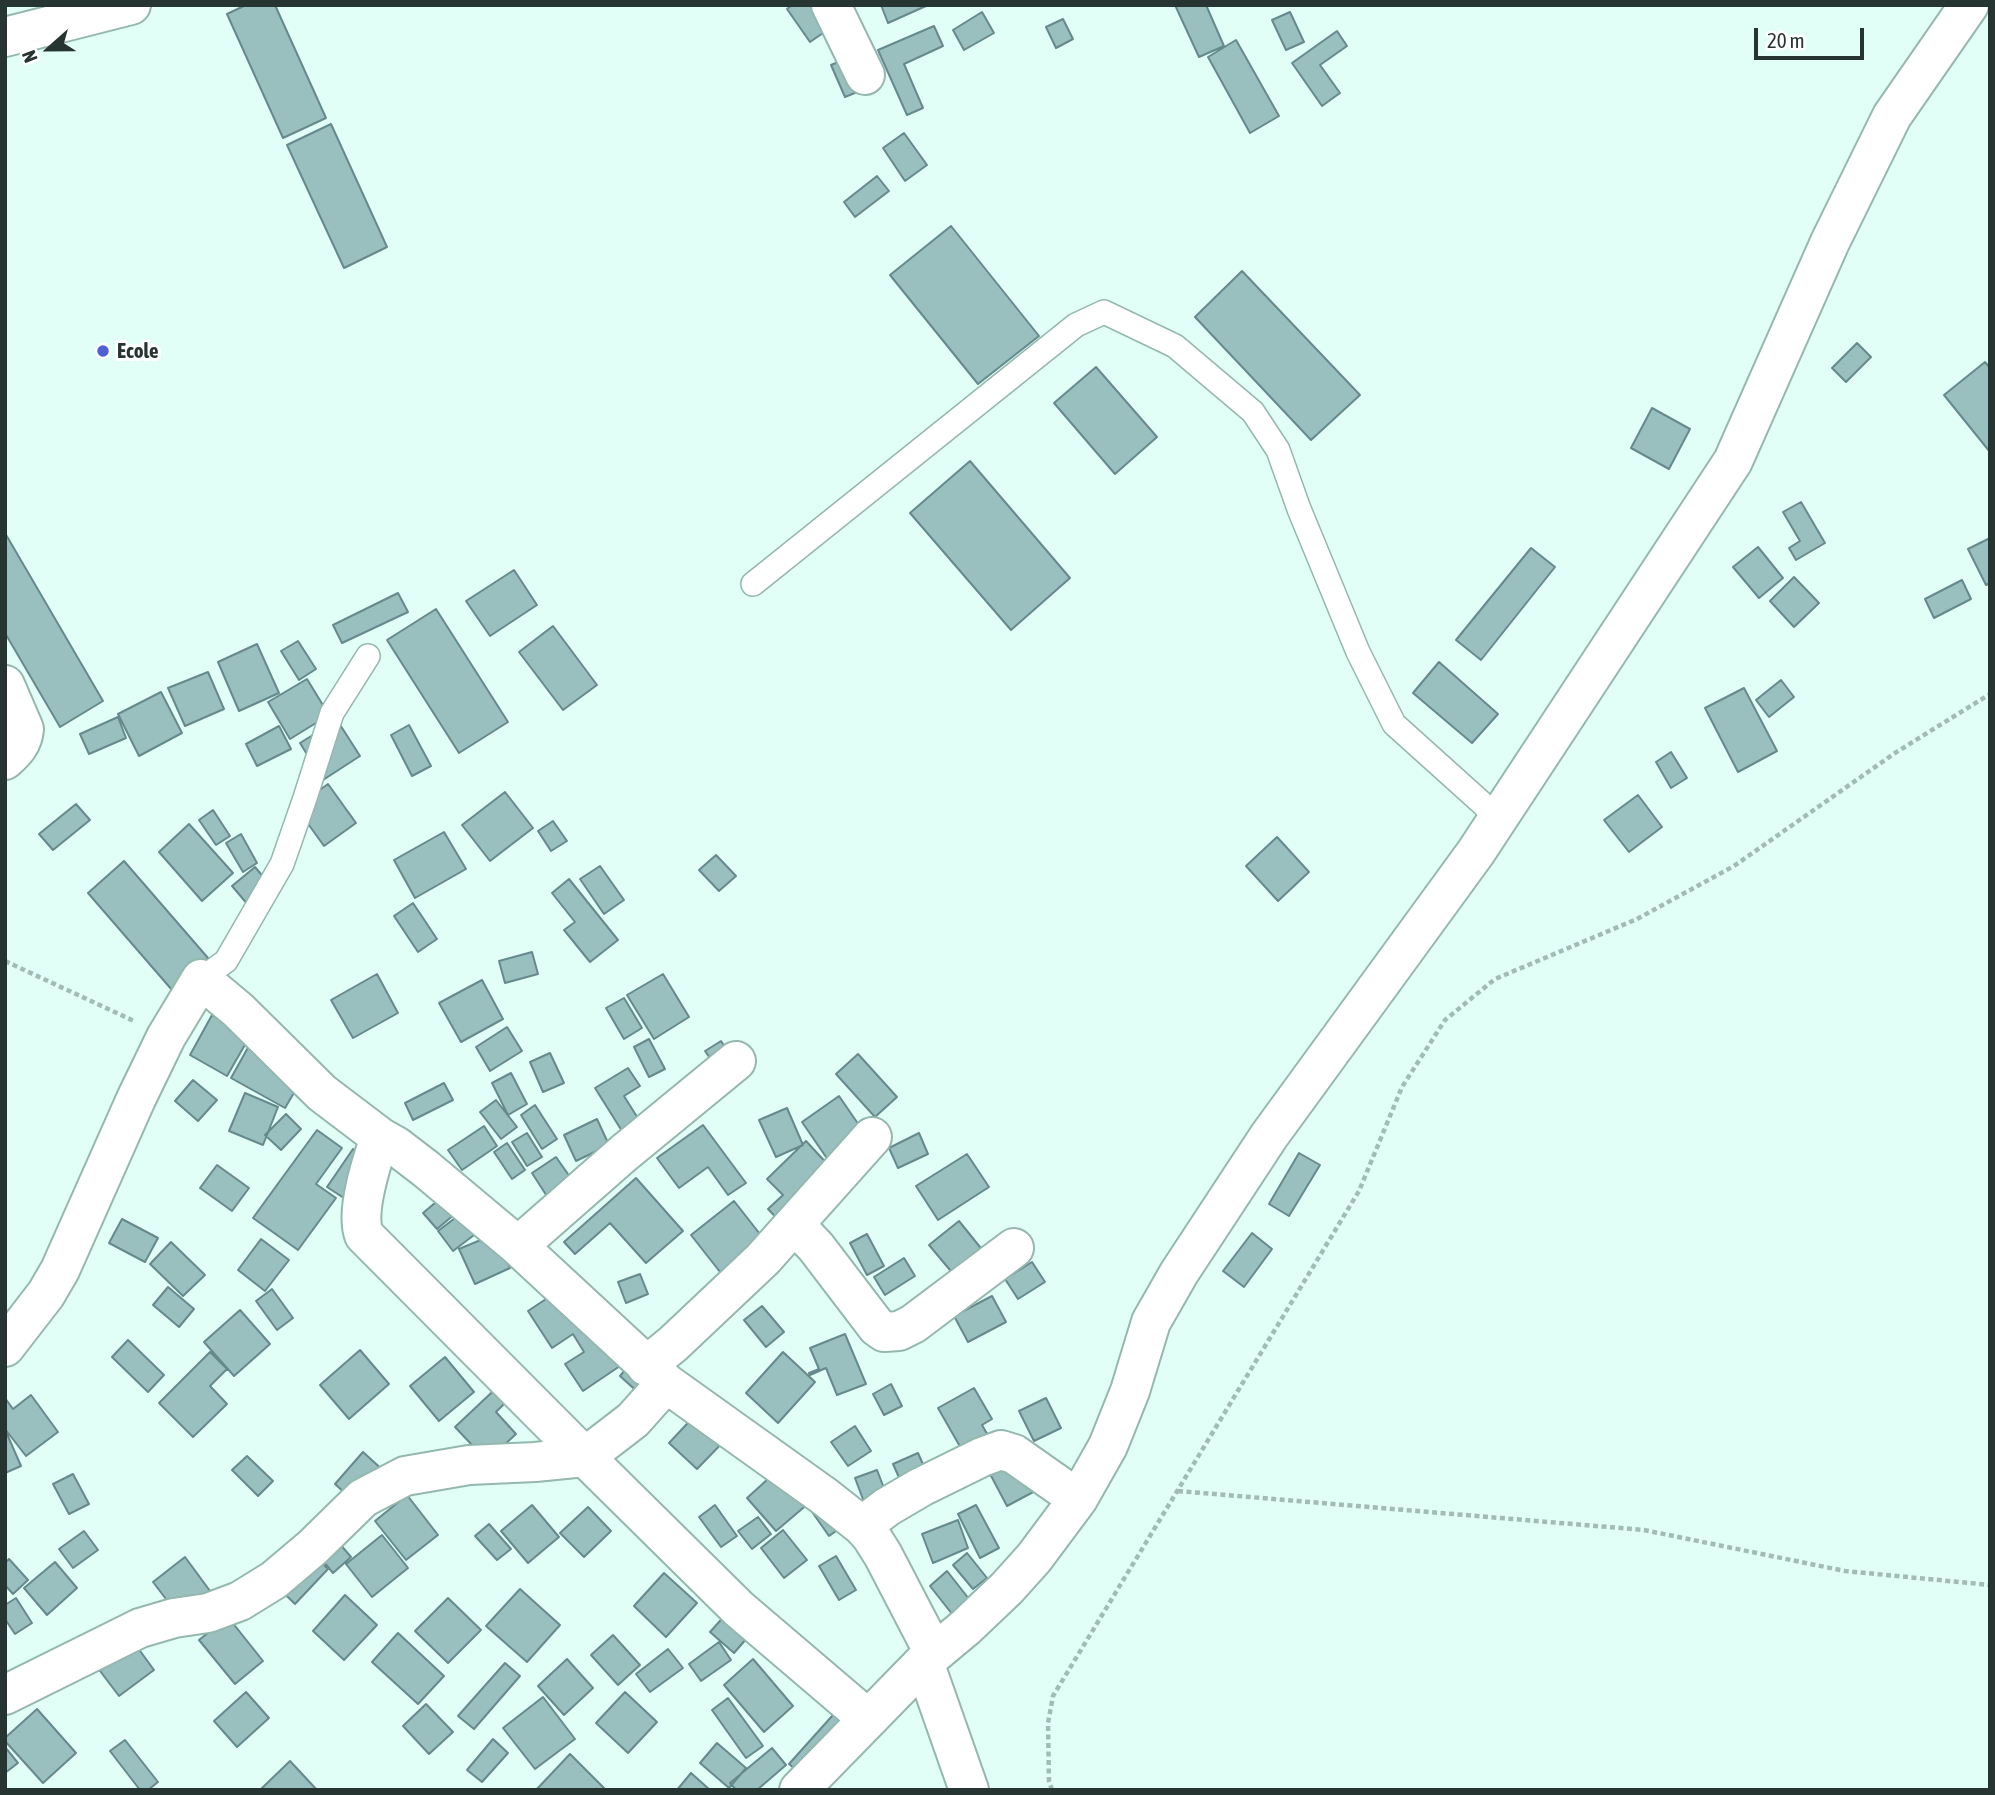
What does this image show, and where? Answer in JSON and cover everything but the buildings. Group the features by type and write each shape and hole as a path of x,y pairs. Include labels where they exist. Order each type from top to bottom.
{"street":[{"path":"5,37 131,5"},
{"path":"831,5 866,75"},
{"path":"799,1790 929,1658 1007,1588 1034,1558 1078,1499 1108,1446 1130,1391 1151,1322 1179,1273 1269,1136 1497,821 1733,461 1830,242 1892,116 1969,5"},
{"path":"5,685 24,729 24,736 5,760"},
{"path":"5,1347 46,1294 60,1270 166,1037 201,979 238,1010 321,1093 426,1168 518,1246 656,1375 862,1526 883,1555 929,1658 969,1790"},
{"path":"518,1246 624,1153 736,1061"},
{"path":"380,1137 369,1169 363,1200 361,1222 364,1235 739,1609 867,1719"},
{"path":"5,1695 141,1628 174,1618 208,1613 240,1601 274,1580 313,1547 363,1498 405,1476 469,1465 585,1457 633,1420 673,1344 763,1259 872,1137"},
{"path":"795,1224 816,1247 877,1327 884,1332 899,1331 913,1324 1014,1248"},
{"path":"862,1526 921,1487 1001,1450 1014,1454 1078,1499"}],"lane":[{"path":"753,584 1076,325 1104,312 1175,346 1253,412 1278,450 1299,509 1358,652 1394,724 1484,805 1497,821"},
{"path":"201,979 226,961 282,864 332,713 368,656"}],"path":[{"path":"1052,1790 1049,1782 1048,1723 1053,1696 1359,1191 1402,1087 1445,1020 1495,979 1637,919 1734,866 1895,753 1990,694"},
{"path":"5,961 166,1037"},
{"path":"1178,1491 1644,1530 1845,1571 1990,1585"}],"place":[{"name":"Ecole","path":"103,351"}]}
